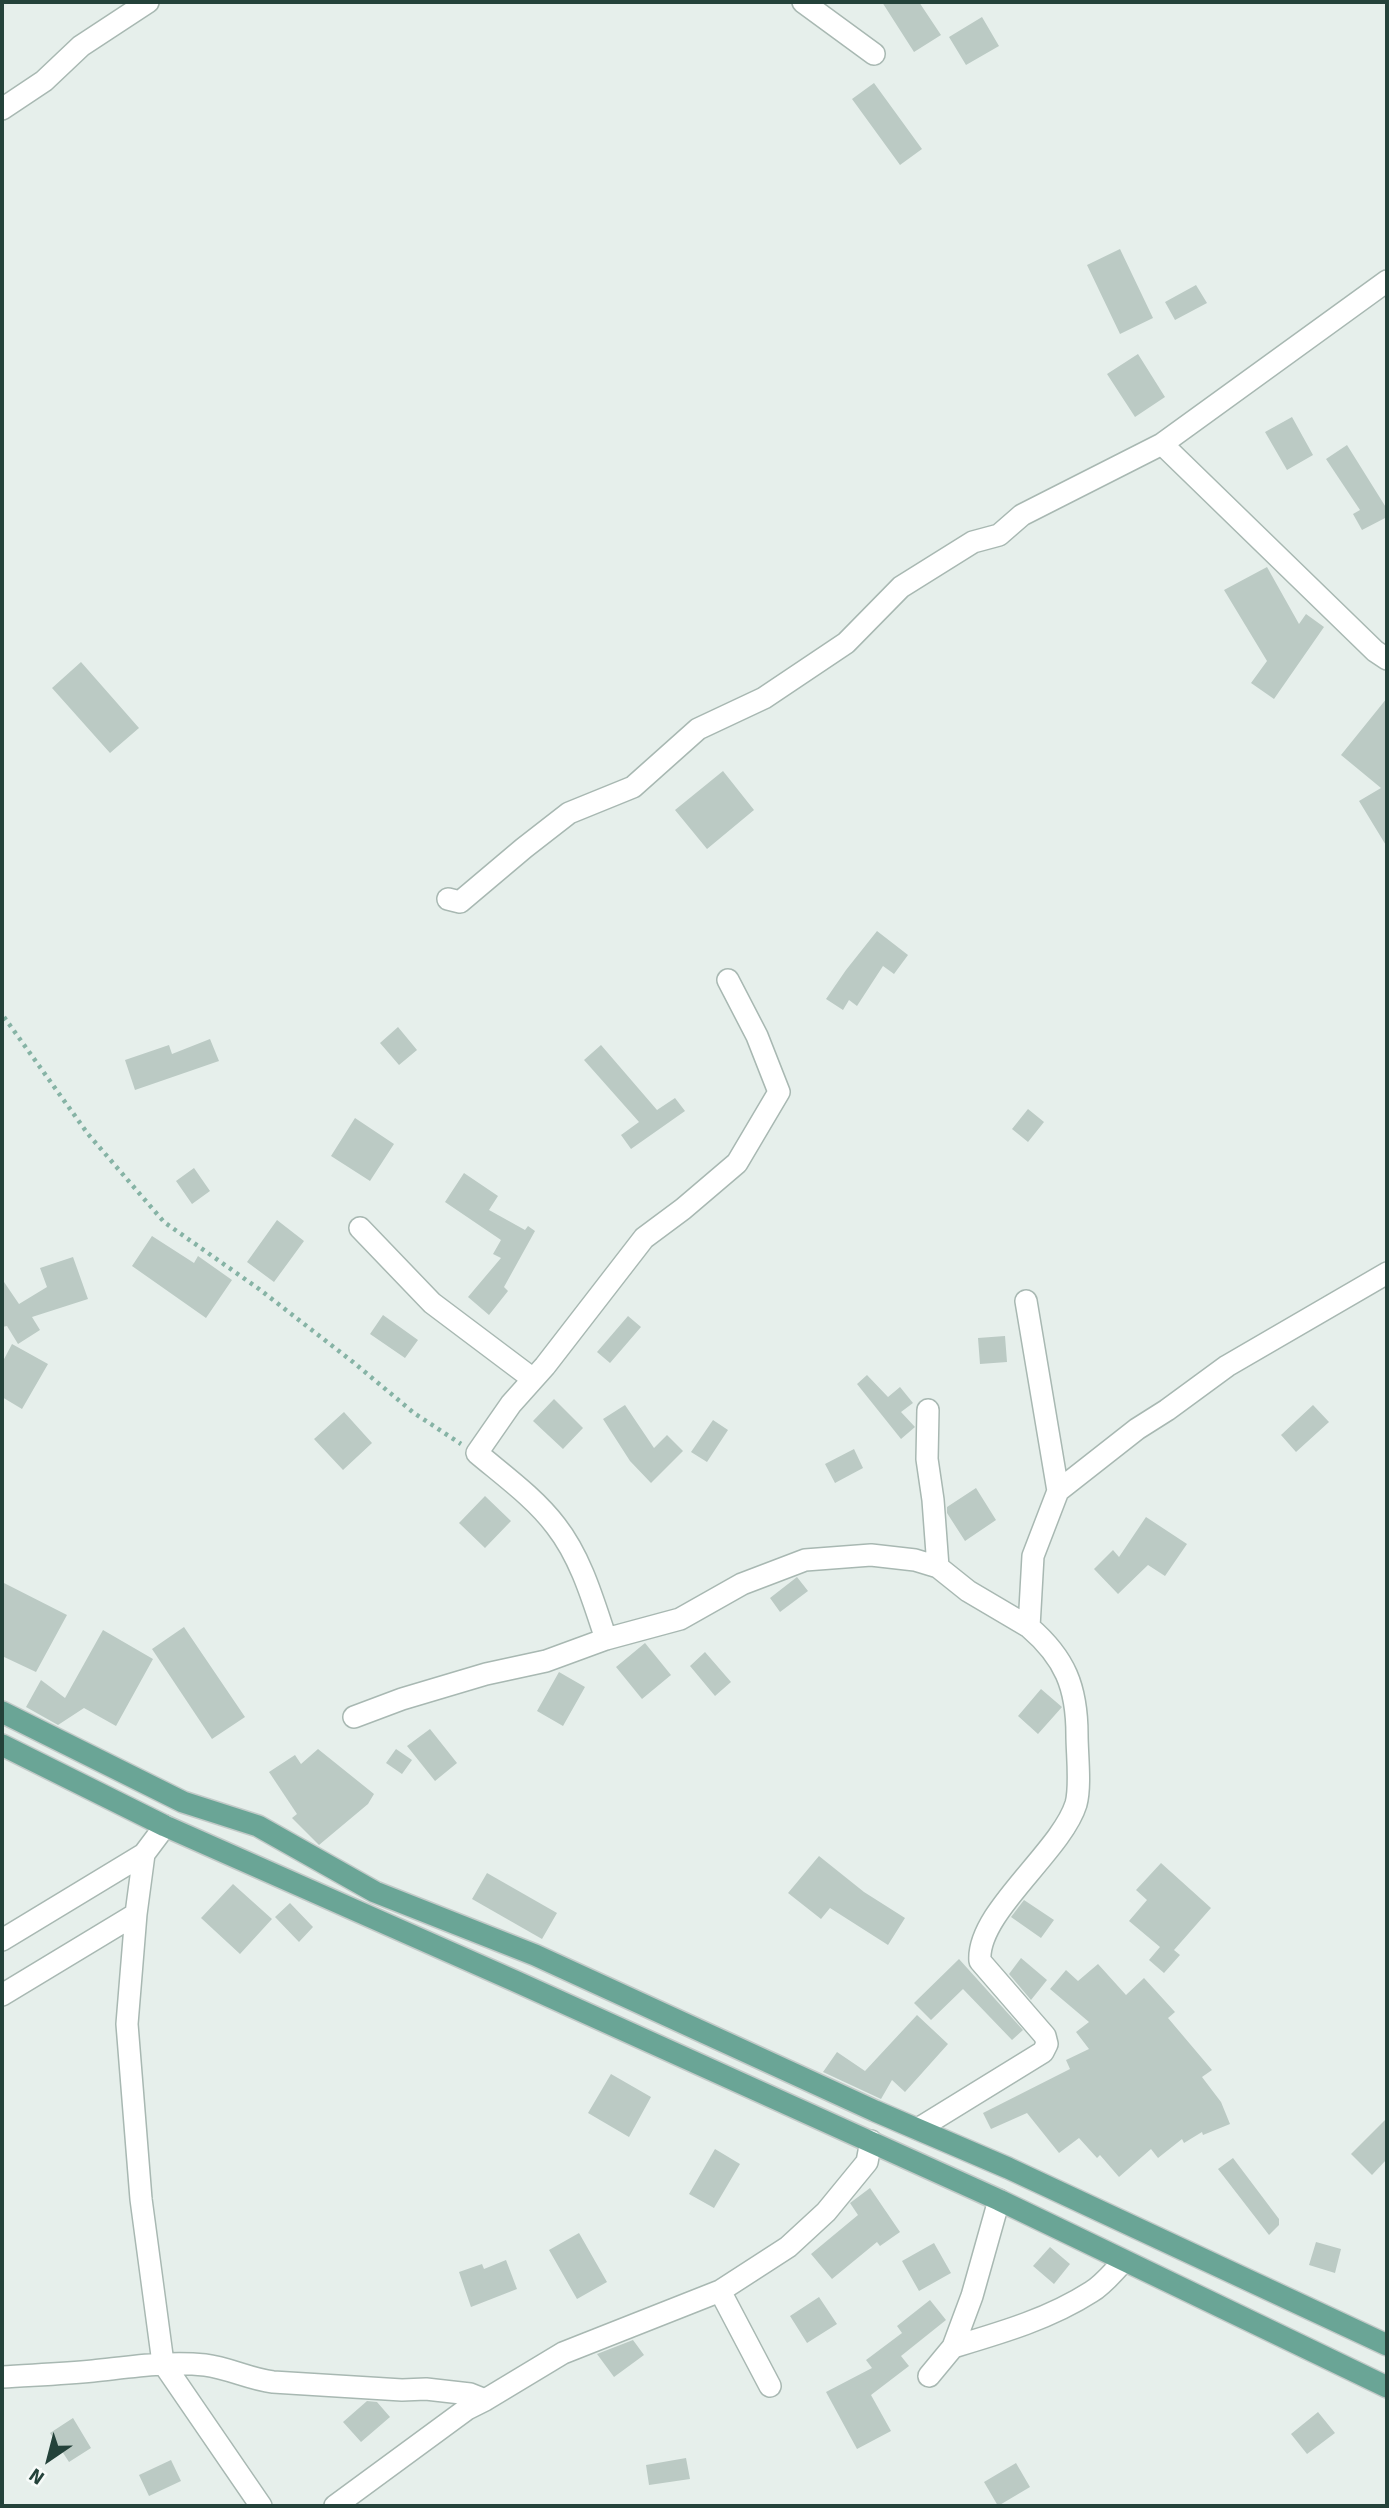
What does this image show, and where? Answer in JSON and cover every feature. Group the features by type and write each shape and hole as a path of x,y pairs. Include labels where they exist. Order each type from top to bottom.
{"main road":[{"path":"2,1712 183,1802 258,1826 375,1892 535,1955 1008,2168 1387,2345"},
{"path":"2,1745 165,1826 999,2200 1387,2387"}],"street":[{"path":"2,109 44,81 81,46 148,2"},
{"path":"803,2 874,54"},
{"path":"448,899 460,902 569,813 633,787 698,729 764,698 846,643 901,587 973,542 999,535 1022,515 1162,444 1387,281"},
{"path":"1162,444 1375,651 1387,659"},
{"path":"606,1639 576,1560 556,1525 477,1453 511,1404 645,1238 737,1163 779,1092 757,1036 728,980"},
{"path":"360,1228 432,1303 533,1380"},
{"path":"1058,1491 1137,1429 1227,1366 1387,1273"},
{"path":"1026,1301 1058,1491 1033,1556 1029,1627"},
{"path":"928,1409 927,1458 938,1567"},
{"path":"354,1717 402,1699 486,1674 546,1661 606,1639 680,1619 742,1584 805,1560 871,1555 915,1560 938,1567 968,1591 1029,1627 1047,1643 1062,1662 1074,1694 1077,1722 1076,1802 1067,1824 1025,1876 986,1933 979,1948 980,1961 1045,2036 1047,2044 1043,2052 918,2129"},
{"path":"2,1940 144,1854 165,1826"},
{"path":"144,1854 127,2024 141,2199 163,2363 261,2506"},
{"path":"2,1995 136,1914"},
{"path":"335,2506 467,2409 563,2353 720,2291 788,2247 826,2212 867,2162 871,2141"},
{"path":"929,2376 953,2347 972,2296 999,2200"},
{"path":"953,2347 1015,2328 1066,2305 1093,2291 1123,2262"},
{"path":"720,2291 770,2386"},
{"path":"2,2377 90,2372 163,2363 206,2365 273,2382 426,2389 470,2394 485,2400"}],"path":[{"path":"4,1017 88,1134 164,1222 259,1289 414,1413 477,1453"}],"building":[{"path":"882,2 919,2 941,35 914,52"},
{"path":"982,17 999,46 966,65 949,37"},
{"path":"874,83 922,149 900,165 852,99"},
{"path":"1120,249 1153,318 1120,334 1087,265"},
{"path":"1196,285 1207,303 1175,320 1165,302"},
{"path":"1138,354 1165,397 1135,417 1107,374"},
{"path":"1292,417 1313,455 1287,470 1265,432"},
{"path":"1347,445 1387,509 1387,517 1362,530 1353,514 1360,510 1326,459"},
{"path":"1267,567 1299,624 1306,614 1324,627 1274,699 1251,683 1267,661 1224,590"},
{"path":"81,662 139,728 110,753 52,688"},
{"path":"1387,698 1387,847 1359,801 1381,788 1341,755"},
{"path":"723,771 754,810 707,849 675,810"},
{"path":"877,931 908,955 894,974 883,966 857,1006 849,1000 843,1010 826,999"},
{"path":"398,1027 417,1050 399,1065 380,1043"},
{"path":"210,1039 219,1061 135,1090 125,1060 169,1045 172,1054"},
{"path":"601,1045 657,1110 675,1098 685,1111 631,1149 621,1135 639,1122 584,1060"},
{"path":"1028,1109 1044,1122 1028,1142 1012,1129"},
{"path":"355,1118 394,1144 370,1181 331,1156"},
{"path":"194,1168 210,1191 192,1204 176,1181"},
{"path":"464,1173 498,1196 489,1210 525,1230 528,1226 535,1231 504,1287 508,1291 489,1315 468,1297 501,1258 493,1254 501,1240 445,1202"},
{"path":"277,1220 304,1241 274,1282 247,1262"},
{"path":"152,1236 194,1263 198,1256 232,1280 206,1318 132,1266"},
{"path":"73,1257 88,1299 32,1317 40,1330 18,1344 7,1326 2,1327 2,1279 19,1304 47,1287 40,1268"},
{"path":"383,1315 418,1340 405,1358 370,1334"},
{"path":"628,1316 641,1327 610,1363 597,1352"},
{"path":"1005,1336 1007,1362 980,1364 978,1338"},
{"path":"12,1344 48,1364 22,1409 2,1397 2,1363"},
{"path":"867,1375 888,1397 900,1387 913,1403 901,1412 915,1427 901,1439 857,1384"},
{"path":"554,1399 583,1428 563,1449 533,1421"},
{"path":"625,1405 654,1448 667,1435 683,1451 651,1483 630,1461 603,1419"},
{"path":"1313,1405 1329,1422 1296,1452 1281,1435"},
{"path":"344,1412 372,1443 343,1470 314,1439"},
{"path":"713,1420 728,1430 707,1462 691,1452"},
{"path":"854,1449 863,1468 835,1483 825,1464"},
{"path":"976,1488 996,1520 965,1541 947,1513 947,1507"},
{"path":"485,1496 511,1521 485,1548 459,1523"},
{"path":"1146,1517 1187,1544 1165,1576 1148,1565 1118,1594 1094,1569 1113,1550 1119,1557"},
{"path":"797,1577 808,1591 780,1612 770,1598"},
{"path":"2,1582 67,1615 36,1672 2,1656"},
{"path":"184,1627 245,1717 212,1739 152,1649"},
{"path":"103,1630 153,1659 116,1726 84,1708 58,1725 26,1707 41,1680 65,1698"},
{"path":"645,1643 671,1675 642,1699 616,1667"},
{"path":"705,1652 731,1682 715,1696 690,1666"},
{"path":"559,1672 585,1687 563,1726 537,1711"},
{"path":"1041,1689 1062,1707 1038,1734 1018,1716"},
{"path":"430,1729 457,1763 435,1781 407,1746"},
{"path":"318,1749 374,1794 368,1804 319,1845 292,1818 297,1814 269,1772 295,1755 301,1764"},
{"path":"396,1749 412,1760 402,1774 386,1763"},
{"path":"819,1856 864,1892 905,1918 888,1945 830,1908 821,1919 788,1893"},
{"path":"1161,1863 1211,1908 1174,1950 1180,1955 1164,1973 1149,1960 1160,1947 1129,1921 1147,1900 1136,1890"},
{"path":"487,1873 557,1913 542,1939 472,1899"},
{"path":"233,1884 272,1919 240,1954 201,1918"},
{"path":"1024,1900 1054,1920 1041,1938 1011,1917"},
{"path":"290,1903 313,1927 299,1942 275,1917"},
{"path":"1021,1958 1047,1980 1031,2000 1009,1974"},
{"path":"959,1959 1023,2030 1012,2040 963,1989 931,2020 914,2003"},
{"path":"1098,1964 1126,1995 1144,1978 1175,2012 1168,2018 1212,2070 1202,2077 1221,2102 1230,2124 1203,2135 1202,2132 1184,2143 1182,2139 1158,2158 1151,2149 1119,2177 1100,2155 1097,2158 1079,2138 1059,2153 1027,2113 991,2129 983,2113 1070,2069 1066,2060 1089,2049 1076,2032 1089,2022 1050,1989 1066,1970 1078,1981"},
{"path":"917,2015 948,2044 905,2092 892,2080 881,2099 823,2072 837,2052 865,2071"},
{"path":"611,2074 651,2097 629,2137 588,2113"},
{"path":"1387,2118 1387,2159 1372,2175 1351,2154"},
{"path":"715,2149 740,2164 714,2208 689,2194"},
{"path":"1233,2158 1279,2219 1279,2225 1269,2235 1218,2169"},
{"path":"870,2188 900,2232 880,2246 877,2242 832,2279 811,2254 858,2215 850,2203"},
{"path":"579,2233 607,2282 577,2299 549,2250"},
{"path":"1316,2242 1341,2249 1335,2273 1309,2265"},
{"path":"934,2243 951,2273 919,2291 902,2261"},
{"path":"1050,2247 1070,2264 1054,2284 1033,2266"},
{"path":"506,2260 517,2289 471,2307 459,2272 482,2264 484,2269"},
{"path":"819,2297 837,2324 807,2343 790,2316"},
{"path":"930,2300 946,2320 901,2356 909,2366 871,2395 891,2431 857,2449 826,2392 872,2368 866,2360 902,2333 897,2326"},
{"path":"633,2340 644,2355 614,2377 597,2354"},
{"path":"367,2401 377,2402 390,2417 361,2442 343,2422"},
{"path":"1318,2412 1335,2433 1307,2454 1291,2434"},
{"path":"73,2418 91,2448 69,2462 50,2433"},
{"path":"686,2458 690,2479 649,2485 646,2465"},
{"path":"171,2460 181,2481 149,2496 139,2475"},
{"path":"1016,2463 1030,2487 998,2506 984,2482"}]}
